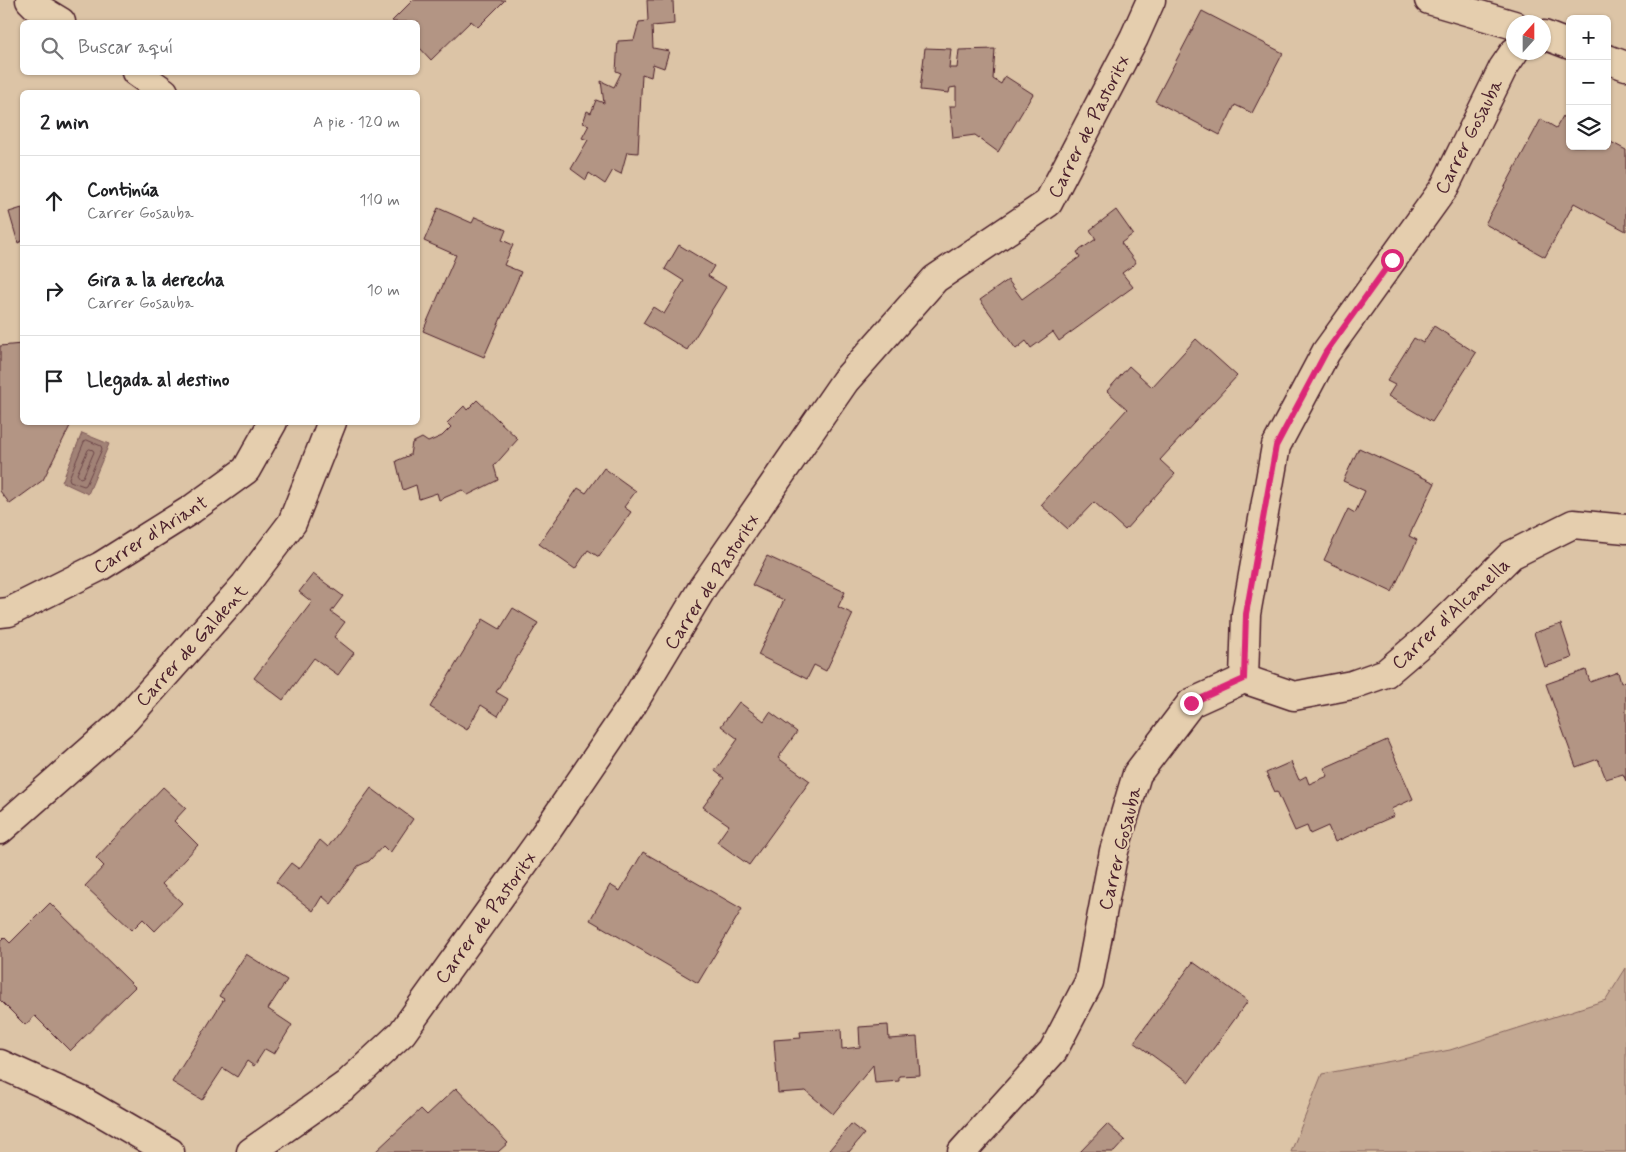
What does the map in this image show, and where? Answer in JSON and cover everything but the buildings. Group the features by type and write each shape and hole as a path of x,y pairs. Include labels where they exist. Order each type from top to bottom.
{"street":[{"path":"30,0 38,8 58,20"},
{"name":"Carrer de Pastoritx","path":"251,1152 346,1085 402,1034 540,841 631,707 703,588 845,381 935,279 1048,203 1134,38 1151,0"},
{"path":"1429,0 1506,22"},
{"path":"1551,37 1566,43"},
{"name":"Carrer Gosauba","path":"962,1152 1052,1051 1089,982 1114,851 1137,774 1191,703 1244,679 1246,614 1276,446 1326,352 1444,188 1508,60"},
{"path":"1610,60 1626,66"},
{"path":"140,75 161,90"},
{"name":"Carrer d'Ariant","path":"0,613 9,612 101,566 192,509 246,470 270,425"},
{"name":"Carrer de Galdent","path":"0,830 125,720 245,585 292,523 331,425"},
{"name":"Carrer d'Alcanella","path":"1244,679 1294,696 1352,685 1386,673 1427,638 1511,555 1573,524 1626,529"},
{"path":"0,1064 82,1102 170,1152"}],"shaded area":[{"path":"1626,968 1626,1152 1291,1152 1322,1074 1450,1050 1606,1000"}],"water":[{"path":"82,433 109,444 88,494 62,482"}],"route":[{"path":"1191,703 1244,679 1246,614 1276,446 1326,352 1392,260"}]}
